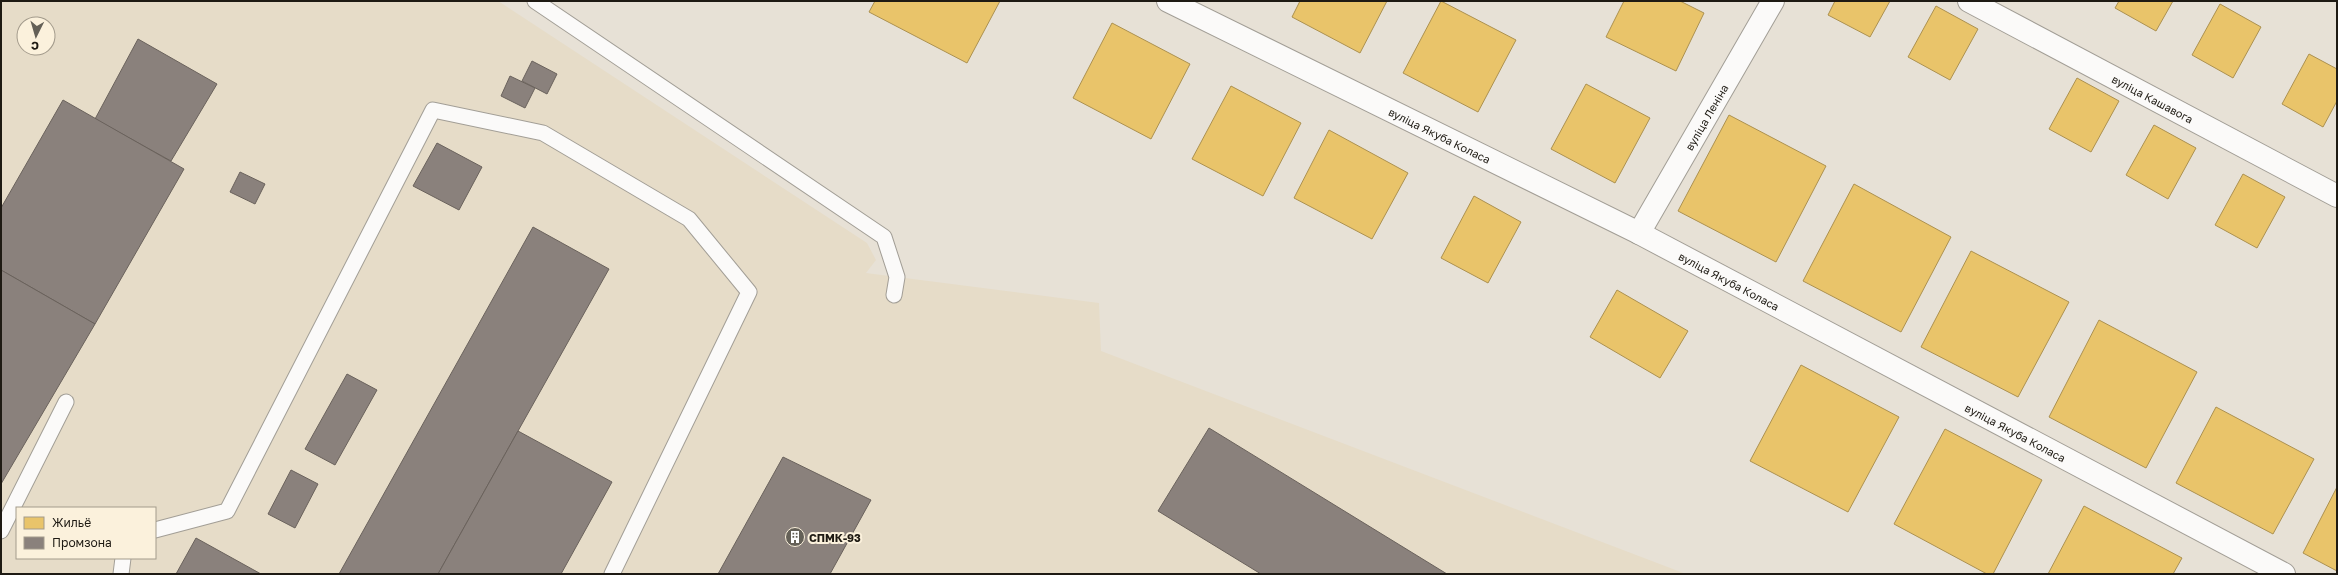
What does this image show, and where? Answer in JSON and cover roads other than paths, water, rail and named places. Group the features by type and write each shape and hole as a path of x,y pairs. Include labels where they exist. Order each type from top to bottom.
{"street":[{"name":"вуліца Якуба Коласа","path":"1168,1 1640,233 2284,574"},
{"name":"вуліца Леніна","path":"1640,233 1773,1"},
{"name":"вуліца Кашавога","path":"1969,1 2337,196"}],"lane":[{"path":"535,1 884,237 897,277 894,295"},
{"path":"156,530 227,511 433,110 543,133 689,219 749,292 612,574"},
{"path":"1,531 66,402"},
{"path":"121,574 123,559"}],"place":[{"name":"СПМК-93","path":"795,537"}]}
